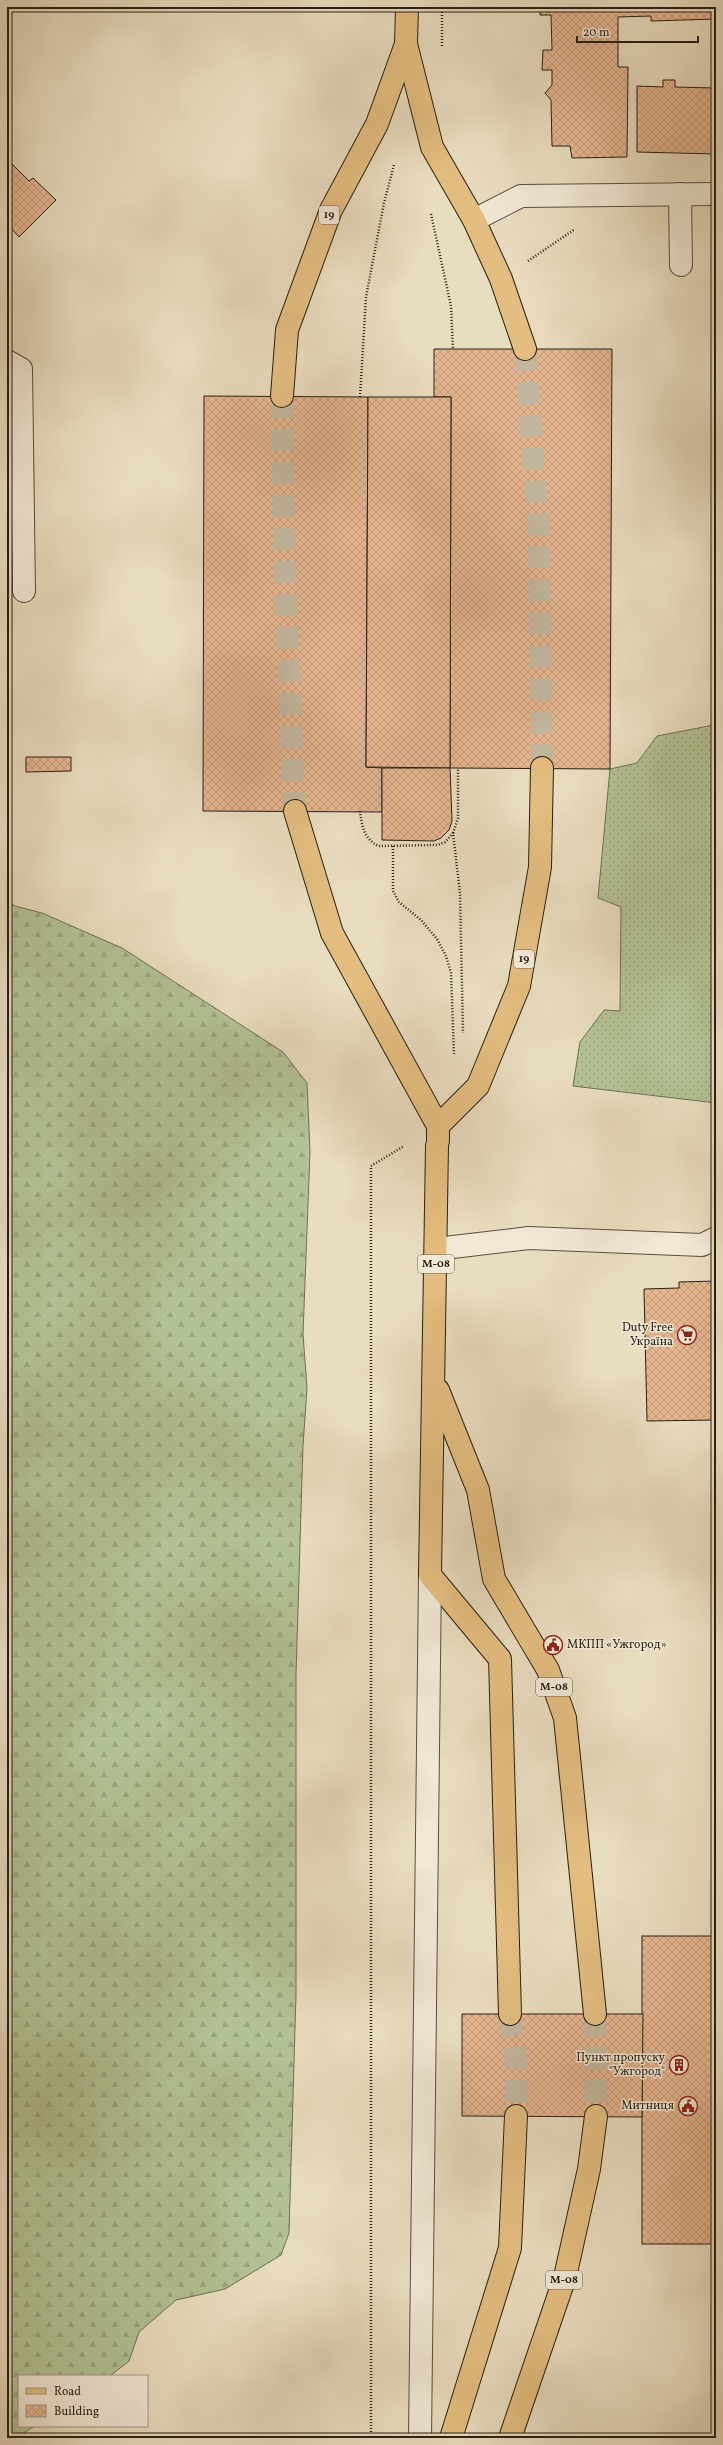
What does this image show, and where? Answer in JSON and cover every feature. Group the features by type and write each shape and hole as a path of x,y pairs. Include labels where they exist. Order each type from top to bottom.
{"main road":[{"name":"19","path":"407,7 406,44 432,147 474,220 501,279 525,349"},
{"name":"19","path":"282,396 287,330 331,210 377,124 406,44"},
{"name":"19","path":"438,1136 478,1086 519,986 540,867 542,768"},
{"path":"295,811 332,933 438,1136"},
{"name":"М-08","path":"430,1575 435,1382 438,1136"},
{"name":"М-08","path":"435,1382 478,1490 494,1578 548,1670 565,1718 595,2014"},
{"path":"430,1575 500,1659 510,2014"},
{"path":"451,2438 510,2248 516,2116"},
{"name":"М-08","path":"510,2438 565,2277 589,2169 596,2116"}],"lane":[{"path":"680,194 681,265"},
{"path":"474,220 521,196 716,194"},
{"path":"7,361 21,369 24,591"},
{"path":"436,1249 529,1238 711,1244"},
{"path":"420,2438 430,1575"}],"path":[{"path":"360,397 366,297 384,203"},
{"path":"430,208 451,306 453,349"},
{"path":"501,279 582,224"},
{"path":"360,811 363,831 371,842 378,846 437,845 445,842 453,833 458,818 458,768"},
{"path":"453,833 460,893 463,1034"},
{"path":"393,846 393,891 399,902 420,920 437,939 446,956 451,973 454,1058"},
{"path":"371,2438 370,1166 438,1136"}],"green space":[{"path":"716,722 716,1103 573,1086 580,1042 604,1010 620,1011 621,907 598,898 610,769 637,763 657,736 709,726"},
{"path":"7,901 15,906 42,913 122,948 283,1052 307,1083 310,1152 303,1334 307,1388 303,1446 296,1674 296,1995 289,2233 281,2255 225,2289 176,2300 139,2332 129,2361 111,2375 18,2375 18,2427 33,2427 15,2438 7,2438"}],"building":[{"path":"540,7 716,7 716,19 651,21 651,16 618,17 618,67 628,67 627,157 572,158 570,146 552,146 551,100 545,93 552,85 552,70 542,70 543,50 552,50 551,15 540,15"},
{"path":"663,80 675,80 675,87 716,88 716,154 637,152 637,86 663,87"},
{"path":"7,159 29,181 33,178 56,200 19,237 7,224"},
{"path":"434,349 612,349 610,769 450,768 451,397 434,397"},
{"path":"204,396 368,397 366,767 382,768 382,812 203,811"},
{"path":"368,397 451,397 450,768 366,767"},
{"path":"26,757 71,757 71,771 26,772"},
{"path":"382,768 450,768 452,821 449,830 441,838 434,841 382,840"},
{"path":"716,1281 716,1420 647,1421 644,1289 679,1288 679,1282"},
{"name":"Пункт пропуску \"Ужгород\"","path":"642,1936 716,1936 716,2244 642,2244"},
{"path":"462,2014 643,2014 642,2117 462,2116"}],"tunnel":[{"path":"525,349 539,533 542,768"},
{"path":"282,396 285,577 295,811"},
{"path":"510,2014 517,2067 516,2116"},
{"path":"595,2014 596,2116"}],"place":[{"name":"Duty Free Україна","path":"687,1335"},
{"name":"МКПП «Ужгород»","path":"553,1645"},
{"name":"Пункт пропуску \"Ужгород\"","path":"679,2065"},
{"name":"Митниця","path":"688,2106"}]}
